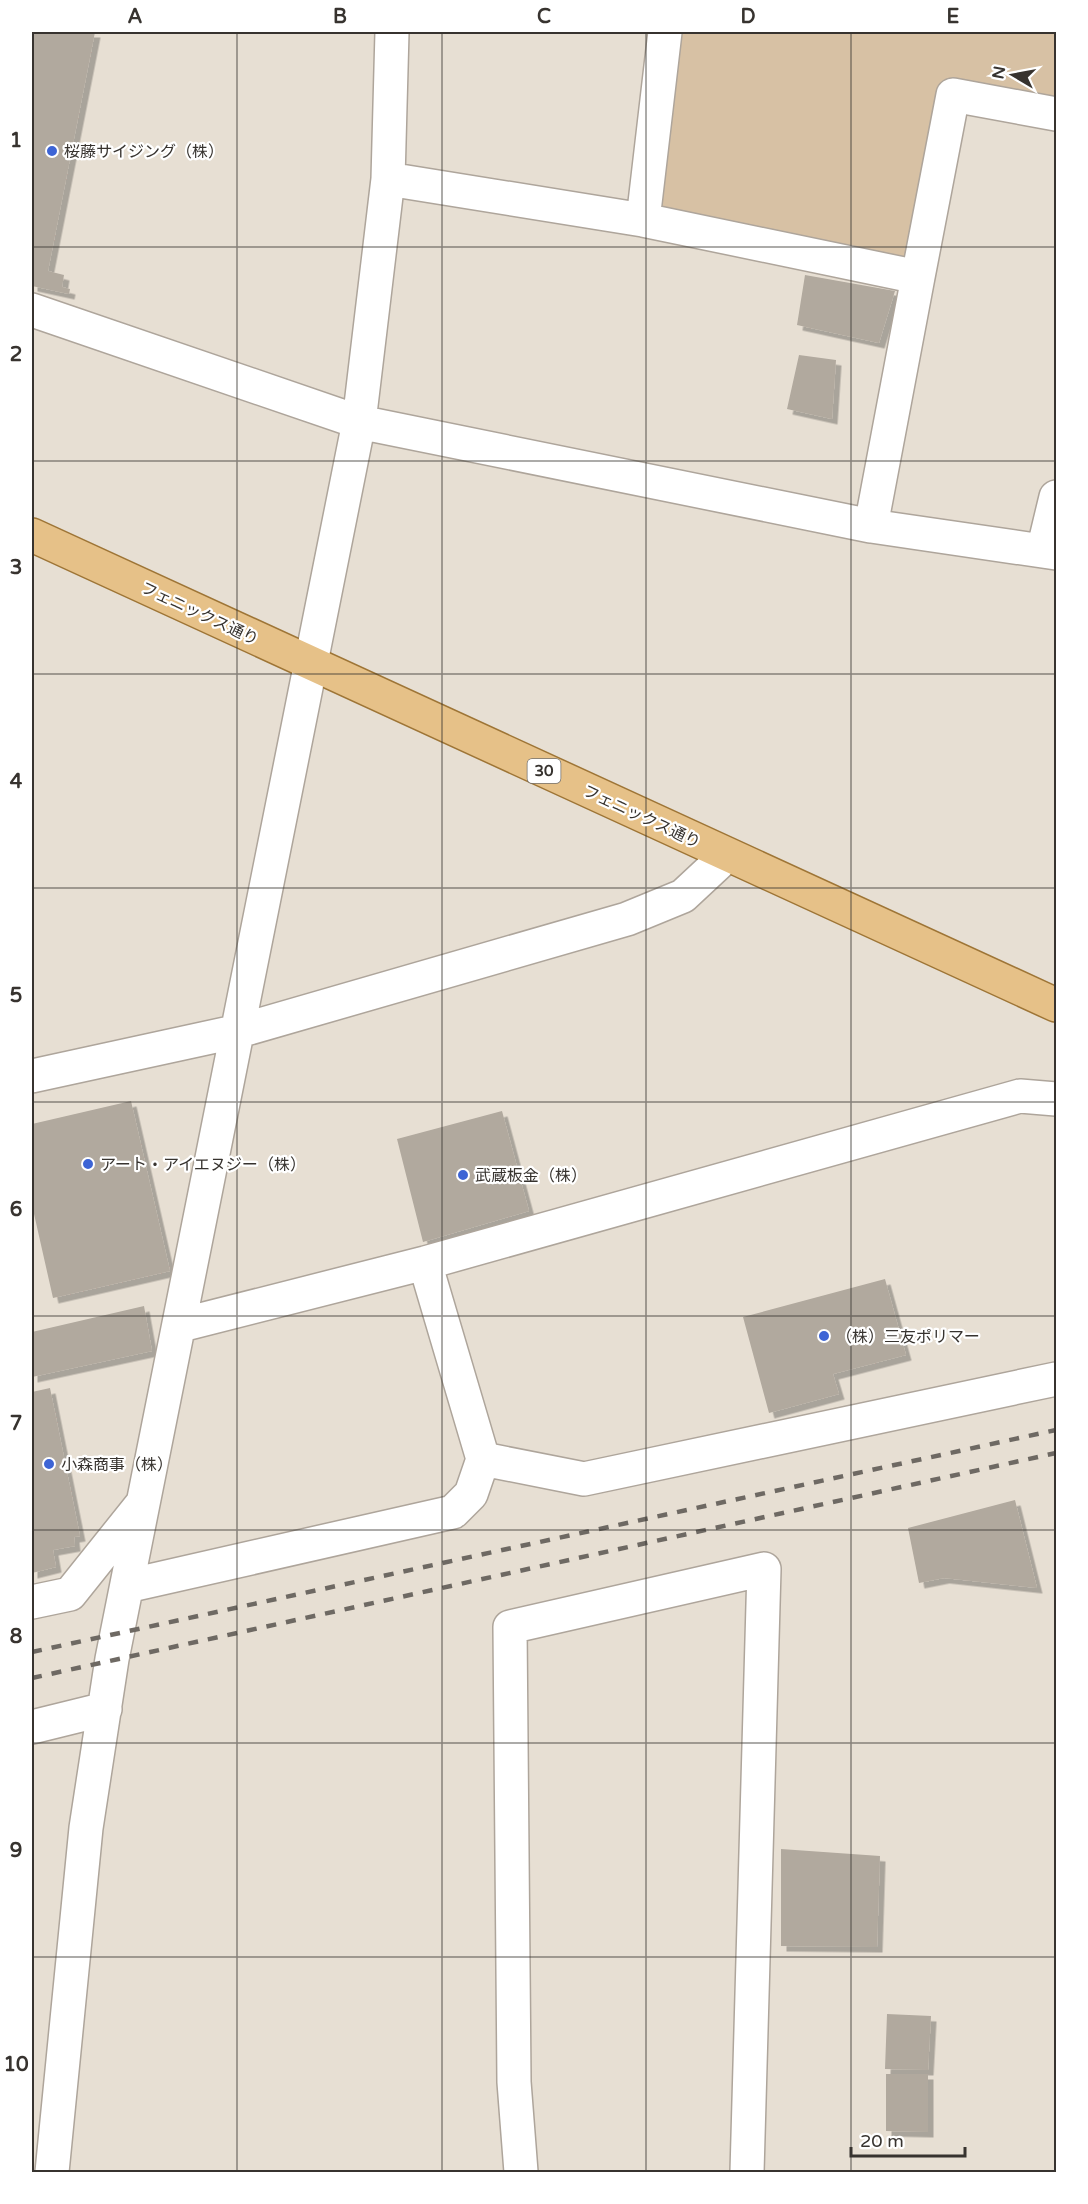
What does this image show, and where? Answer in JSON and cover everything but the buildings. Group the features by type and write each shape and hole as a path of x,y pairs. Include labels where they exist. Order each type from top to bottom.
{"main road":[{"name":"フェニックス通り","path":"32,535 1056,1005"}],"street":[{"path":"52,2172 86,1828 105,1710 127,1587 359,422 388,179 392,32"},
{"path":"643,220 665,32"},
{"path":"871,526 953,95 1056,114"},
{"path":"388,179 643,220 918,277"},
{"path":"32,309 145,351 359,422 871,526 1050,552 1056,497"},
{"path":"32,1076 239,1031 627,919 683,896 727,855"},
{"path":"181,1325 425,1263 1020,1096 1056,1099"},
{"path":"127,1587 453,1512 471,1494 483,1459 425,1263"},
{"path":"483,1459 584,1479 1056,1379"},
{"path":"32,1602 70,1594 145,1500"},
{"path":"521,2172 514,2082 510,1627 764,1569 747,2172"},
{"path":"32,1727 105,1710"}],"shaded area":[{"path":"665,32 1056,32 1056,106 953,95 918,277 643,220"}],"railway":[{"path":"32,1652 1056,1430"},
{"path":"32,1678 1056,1453"}],"place":[{"name":"桜藤サイジング（株）","path":"52,151"},
{"name":"アート・アイエヌジー（株）","path":"88,1164"},
{"name":"武蔵板金（株）","path":"463,1175"},
{"name":"（株）三友ポリマー","path":"824,1336"},
{"name":"小森商事（株）","path":"49,1464"}]}
